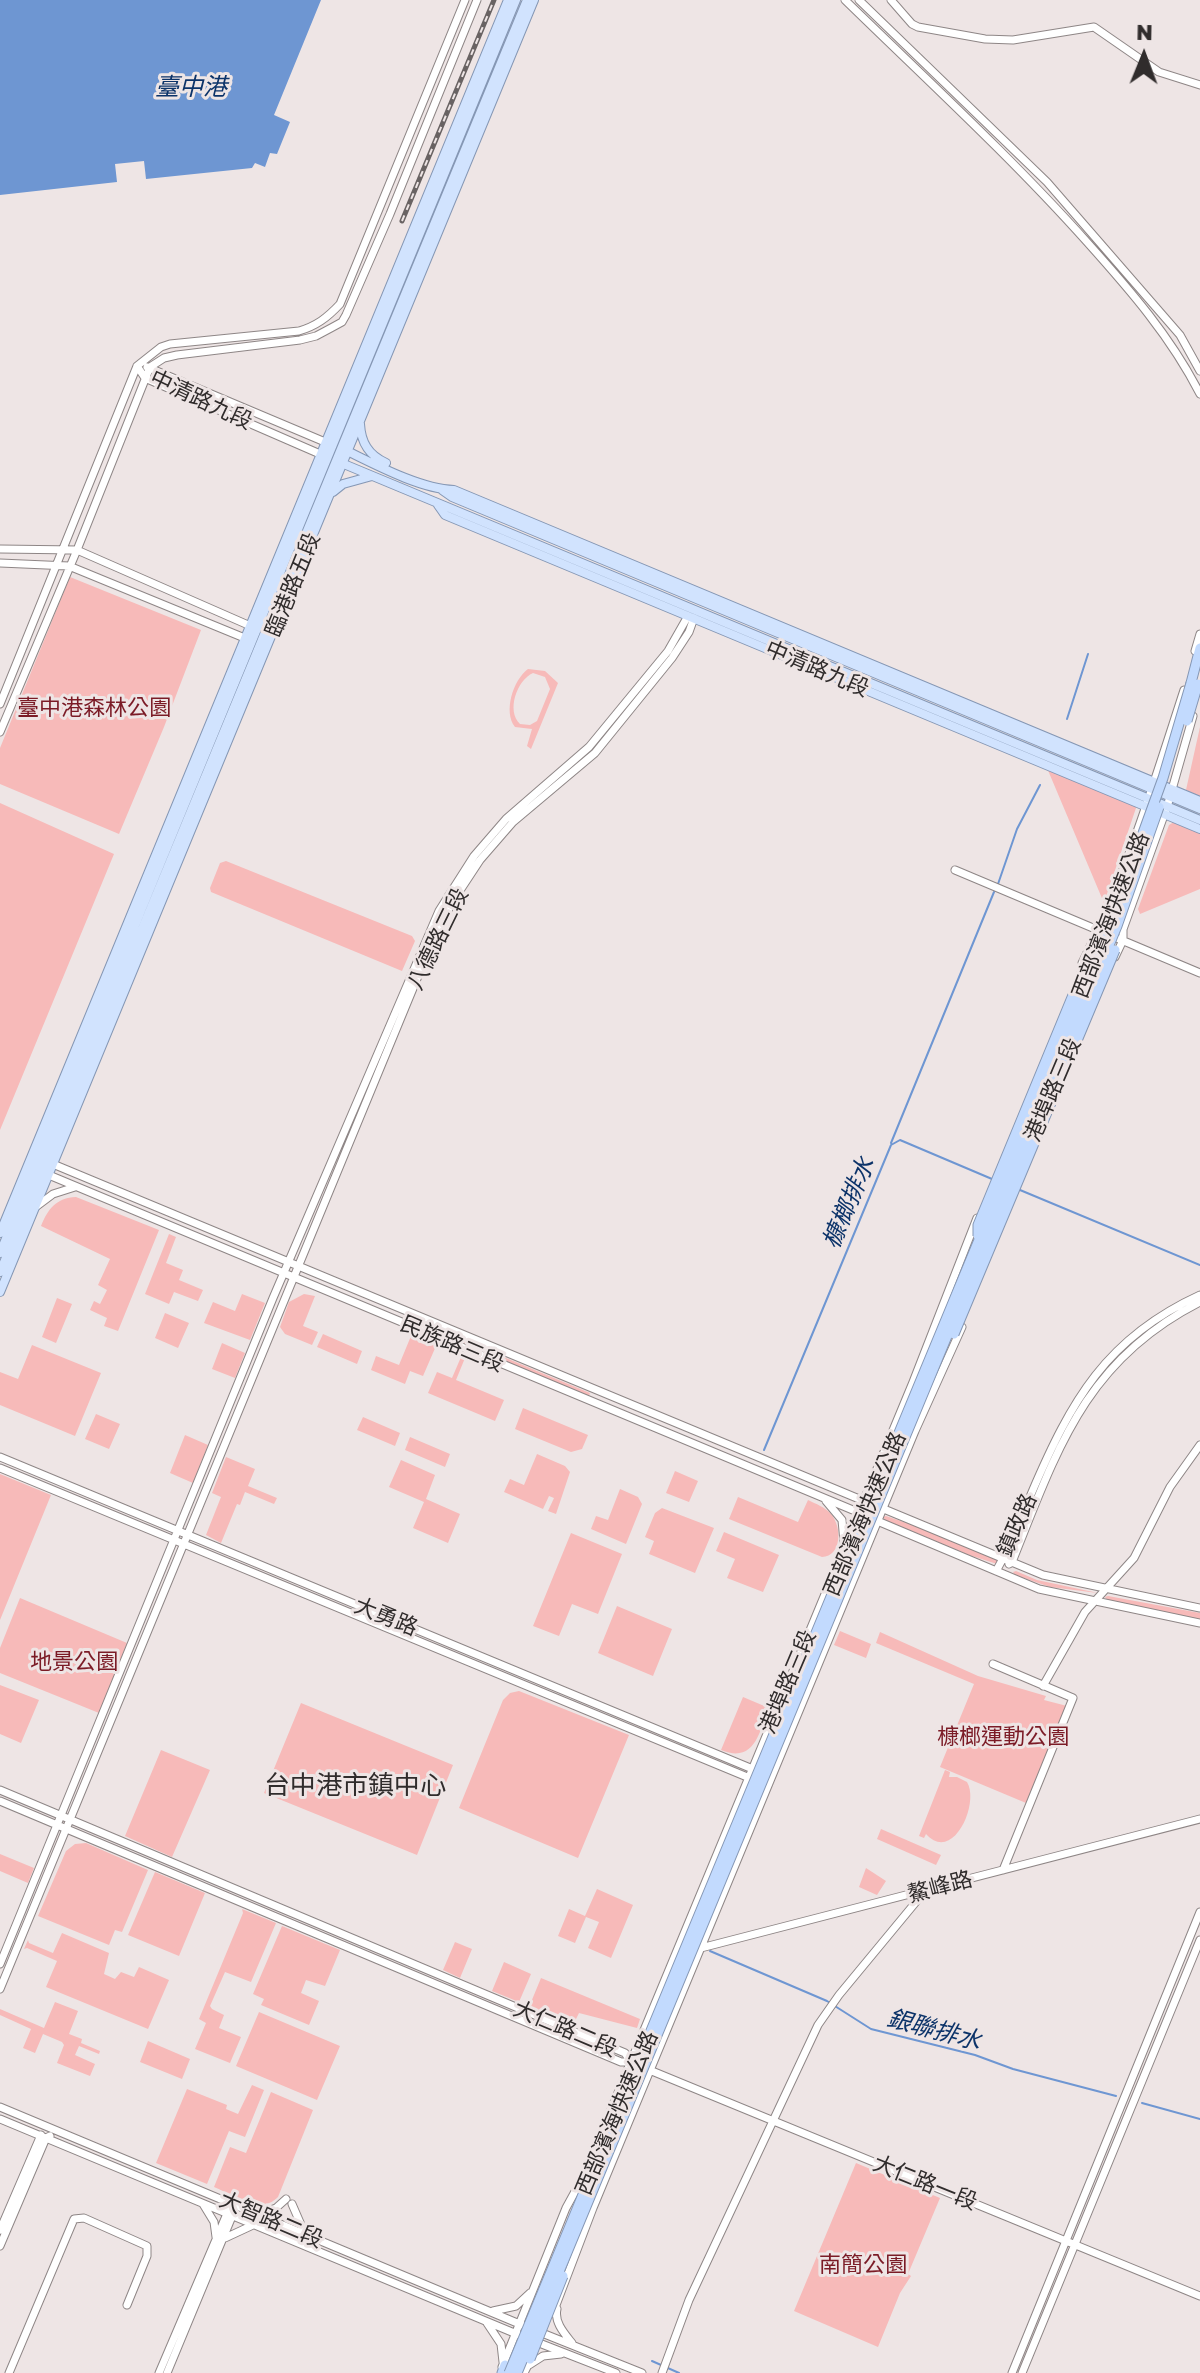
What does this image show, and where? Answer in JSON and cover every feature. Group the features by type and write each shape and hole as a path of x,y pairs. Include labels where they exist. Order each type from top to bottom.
{"highway":[{"name":"西部濱海快速公路","path":"517,2373 576,2222 1116,909 1163,778 1200,648"},
{"name":"西部濱海快速公路","path":"504,2372 576,2222 1117,926 1168,783 1200,675"},
{"path":"931,1375 962,1319 1115,950"},
{"path":"978,1242 978,1225 1087,961"},
{"path":"525,2371 557,2296 576,2222"}],"main road":[{"name":"臨港路五段","path":"261,631 329,496 340,462 336,447 508,0"},
{"name":"臨港路五段","path":"336,447 516,0"},
{"name":"臨港路五段","path":"336,447 527,0"},
{"name":"臨港路五段","path":"40,1165 261,631 324,456 336,447 359,419 534,0"},
{"path":"359,419 362,440 369,451 410,478"},
{"name":"中清路九段","path":"336,447 1170,793 1200,809"},
{"name":"中清路九段","path":"324,456 1147,803"},
{"name":"臨港路五段","path":"40,1165 261,631 340,462"},
{"path":"329,496 343,484 372,476"},
{"name":"中清路九段","path":"437,505 445,515 691,617 1147,803 1200,820"},
{"name":"中清路九段","path":"1170,793 1200,801"},
{"name":"中清路九段","path":"1165,810 1200,829"},
{"path":"0,1292 35,1208 40,1165"},
{"path":"0,1233 40,1165"},
{"path":"0,1253 40,1165"},
{"path":"0,1272 40,1165"}],"street":[{"path":"0,704 137,366 161,347 170,344 313,327 340,304 465,0"},
{"path":"0,732 150,367 164,358 177,355 300,340 342,322 477,0"},
{"path":"845,0 1039,188 1169,339 1200,394"},
{"path":"859,0 1047,182 1180,335 1200,371"},
{"path":"891,0 918,27 985,39 1033,38 1094,27 1159,72 1200,85"},
{"name":"中清路九段","path":"137,366 150,367 336,447"},
{"name":"中清路九段","path":"137,366 145,378 324,456"},
{"path":"0,549 77,550 261,631"},
{"path":"0,563 69,566 256,643"},
{"name":"八德路三段","path":"0,1964 288,1262 451,890 482,845 534,793 592,750 672,658 689,632 691,617"},
{"name":"港埠路三段","path":"1087,961 1153,786 1200,634"},
{"name":"港埠路三段","path":"525,2371 558,2301 593,2208 915,1431 930,1387 1119,939 1165,810 1200,691"},
{"path":"955,870 1098,935 1119,939 1200,973"},
{"name":"港埠路三段","path":"582,2178 996,1180 1090,962 1098,935"},
{"name":"八德路三段","path":"0,1989 187,1540 430,938"},
{"name":"港埠路三段","path":"1115,950 1119,939"},
{"name":"民族路三段","path":"40,1165 77,1187 1039,1589 1200,1623"},
{"name":"民族路三段","path":"40,1165 298,1266 1043,1575 1200,1608"},
{"path":"35,1208 54,1193 77,1187"},
{"name":"鎮政路","path":"1008,1560 1055,1438 1079,1396 1129,1339 1200,1295"},
{"name":"鎮政路","path":"996,1571 1008,1560 1063,1440 1101,1378 1155,1328 1200,1302"},
{"path":"1043,1686 1085,1612 1134,1558 1170,1487 1200,1445"},
{"name":"大勇路","path":"0,1457 187,1540 768,1786"},
{"name":"大勇路","path":"0,1468 177,1535"},
{"path":"822,1497 842,1520 843,1548"},
{"name":"大勇路","path":"187,1540 772,1777"},
{"path":"993,1664 1073,1698 1003,1870"},
{"path":"119,1679 128,1683"},
{"name":"大仁路二段","path":"0,1790 60,1821"},
{"name":"大仁路二段","path":"0,1801 70,1825 625,2053 631,2062 650,2070"},
{"name":"鰲峰路","path":"700,1950 1200,1819"},
{"path":"662,2372 689,2300 813,2035 832,2005 925,1891"},
{"path":"1114,2138 1200,1912"},
{"path":"1012,2373 1200,1940"},
{"path":"680,1942 700,1950"},
{"name":"大仁路一段","path":"650,2070 1200,2296"},
{"name":"大智路二段","path":"0,2107 543,2334 572,2349"},
{"name":"大智路二段","path":"0,2119 539,2343 572,2349"},
{"path":"0,2230 44,2136 59,2131"},
{"path":"0,2246 44,2136"},
{"path":"504,2372 520,2335 533,2287 582,2178"},
{"path":"523,2326 582,2190 582,2178"},
{"path":"258,2215 289,2202 305,2234"},
{"path":"202,2203 220,2238"},
{"path":"167,2373 232,2204"},
{"path":"9,2373 74,2219 84,2218 147,2246 147,2256 127,2305"},
{"path":"275,2222 275,2233"},
{"path":"159,2373 220,2238 254,2224"},
{"path":"1022,2373 1069,2243"},
{"path":"486,2310 506,2310 516,2306 533,2287"},
{"path":"558,2301 555,2315 572,2349 616,2373"},
{"path":"482,2320 494,2330 501,2344 504,2372"},
{"path":"525,2371 548,2354 572,2349 642,2373"}],"green space":[{"name":"臺中港森林公園","path":"70,577 201,630 119,834 0,784 0,748"},
{"path":"528,669 545,671 558,683 531,749 527,746 532,729 515,727 510,713 511,696","holes":["533,673 545,677 550,689 537,721 530,725 520,724 514,712 518,689"]},
{"path":"1200,727 1200,796 1186,790"},
{"path":"1047,768 1137,805 1104,903"},
{"path":"0,803 114,854 0,1130"},
{"path":"1174,822 1200,833 1200,889 1140,914 1138,909 1169,825"},
{"path":"226,861 412,936 415,941 402,971 211,892 220,863"},
{"path":"76,1197 159,1230 118,1331 104,1326 107,1318 90,1310 94,1301 100,1304 107,1290 98,1285 110,1259 41,1226 54,1206"},
{"path":"169,1234 176,1237 166,1263 183,1270 179,1280 203,1290 198,1301 174,1292 169,1304 145,1294"},
{"path":"242,1294 265,1303 250,1340 204,1323 213,1302 235,1311"},
{"path":"304,1294 315,1296 303,1326 318,1332 312,1345 285,1334 280,1327 289,1302"},
{"path":"57,1298 72,1304 56,1343 42,1337"},
{"path":"165,1313 189,1323 178,1348 155,1338"},
{"path":"323,1334 362,1351 357,1364 317,1347"},
{"path":"411,1336 436,1346 423,1376 410,1371 405,1384 371,1370 376,1356 399,1365"},
{"path":"458,1338 590,1393 589,1396 457,1341"},
{"path":"222,1343 245,1353 235,1378 212,1369"},
{"path":"32,1345 101,1373 75,1436 0,1405 0,1372 18,1379"},
{"path":"461,1357 465,1358 456,1380 504,1400 495,1421 428,1393 437,1372 452,1378"},
{"path":"523,1408 588,1435 582,1449 571,1452 515,1429"},
{"path":"96,1414 120,1424 109,1449 85,1439"},
{"path":"363,1417 400,1433 395,1446 357,1430"},
{"path":"185,1435 208,1445 193,1483 170,1473"},
{"path":"410,1437 450,1454 445,1467 405,1450"},
{"path":"537,1454 565,1466 570,1472 556,1514 548,1511 554,1498 549,1496 543,1509 504,1492 510,1479 524,1485"},
{"path":"226,1457 255,1469 248,1486 277,1498 274,1504 245,1492 221,1543 206,1535 221,1497 212,1493"},
{"path":"401,1460 435,1475 426,1499 460,1514 448,1543 413,1528 424,1502 389,1487"},
{"path":"675,1471 698,1481 689,1502 666,1493"},
{"path":"0,1474 51,1495 0,1620"},
{"path":"620,1489 638,1497 642,1504 626,1544 591,1529 596,1516 608,1520"},
{"path":"738,1497 798,1522 808,1500 817,1504 835,1520 837,1546 829,1555 822,1557 729,1519"},
{"path":"662,1508 714,1528 695,1573 649,1554 654,1541 645,1537 655,1513"},
{"path":"883,1517 930,1531 997,1560 997,1564 885,1520"},
{"path":"724,1532 779,1555 763,1592 727,1578 735,1559 716,1551"},
{"path":"571,1533 622,1554 598,1614 572,1604 559,1636 533,1626"},
{"path":"1013,1572 1037,1580 1098,1593 1050,1587 1015,1575"},
{"path":"1105,1597 1200,1613 1200,1620 1107,1600"},
{"name":"地景公園","path":"20,1598 127,1643 99,1713 0,1673 0,1648"},
{"path":"617,1606 672,1629 653,1676 598,1653"},
{"path":"840,1631 871,1644 866,1658 834,1645"},
{"name":"槺榔運動公園","path":"880,1632 978,1676 1046,1696 1044,1700 1067,1706 1026,1803 940,1767 974,1684 876,1643"},
{"path":"0,1685 39,1700 21,1743 0,1734"},
{"path":"519,1691 629,1735 578,1858 459,1808 503,1700 510,1693"},
{"path":"743,1697 769,1708 758,1736 741,1753 721,1750"},
{"path":"301,1703 453,1765 417,1855 264,1793"},
{"path":"161,1750 210,1770 172,1857 125,1836"},
{"path":"945,1770 950,1772 949,1777 967,1782 970,1803 962,1827 954,1836 946,1841 936,1841 926,1834 924,1838 919,1836"},
{"path":"881,1829 941,1855 936,1865 877,1839"},
{"path":"86,1843 148,1870 122,1932 115,1930 109,1945 38,1916 66,1851 75,1844"},
{"path":"0,1854 34,1868 28,1883 0,1871"},
{"path":"866,1868 886,1881 877,1895 859,1887"},
{"path":"155,1872 205,1893 179,1956 128,1935"},
{"path":"597,1889 633,1905 611,1958 588,1948 599,1922 586,1917 575,1943 558,1936 569,1909 585,1916"},
{"path":"242,1909 276,1923 251,1982 225,1972 210,2006 224,2015 219,2028 241,2037 230,2063 195,2049 206,2023 199,2019"},
{"path":"282,1926 340,1950 325,1986 306,1980 301,1993 319,2001 309,2025 261,2005 264,1999 253,1994"},
{"path":"62,1933 109,1953 104,1974 115,1979 121,1972 134,1977 139,1967 169,1980 148,2029 46,1987 57,1961 24,1949 28,1940 53,1953"},
{"path":"455,1942 472,1949 460,1978 443,1970"},
{"path":"504,1962 531,1974 519,2002 492,1991"},
{"path":"541,1978 640,2019 637,2028 579,2013 573,2025 529,2007"},
{"path":"55,2002 78,2011 69,2034 100,2051 99,2054 79,2046 75,2055 95,2064 90,2076 57,2063 64,2045 43,2034 35,2053 23,2048 31,2029 0,2015 0,2009 44,2028"},
{"path":"259,2012 340,2046 317,2100 236,2066"},
{"path":"148,2041 190,2059 182,2079 140,2062"},
{"path":"252,2085 264,2090 245,2137 229,2131 207,2184 156,2163 187,2089 227,2105 226,2109 238,2114"},
{"path":"271,2092 313,2110 278,2197 271,2202 255,2204 214,2187 230,2147 246,2153"},
{"name":"南簡公園","path":"856,2163 940,2198 908,2274 911,2276 900,2293 878,2347 794,2311"}],"water":[{"name":"臺中港","path":"0,0 321,0 274,115 290,122 277,154 270,153 265,167 255,163 252,168 146,179 144,161 115,164 117,182 0,195"}],"waterway":[{"path":"1067,719 1088,654"},
{"path":"998,884 1017,829 1040,785"},
{"path":"891,1143 994,892"},
{"name":"槺榔排水","path":"764,1450 891,1145 900,1140 992,1179"},
{"name":"槺榔排水","path":"1020,1190 1200,1265"},
{"name":"銀聯排水","path":"710,1951 827,2001 871,2029 1116,2096"},
{"name":"銀聯排水","path":"1142,2103 1200,2119"},
{"path":"652,2361 679,2373"}],"railway":[{"path":"402,221 494,0"}],"district":[{"name":"台中港市鎮中心","path":"355,1786"}]}
